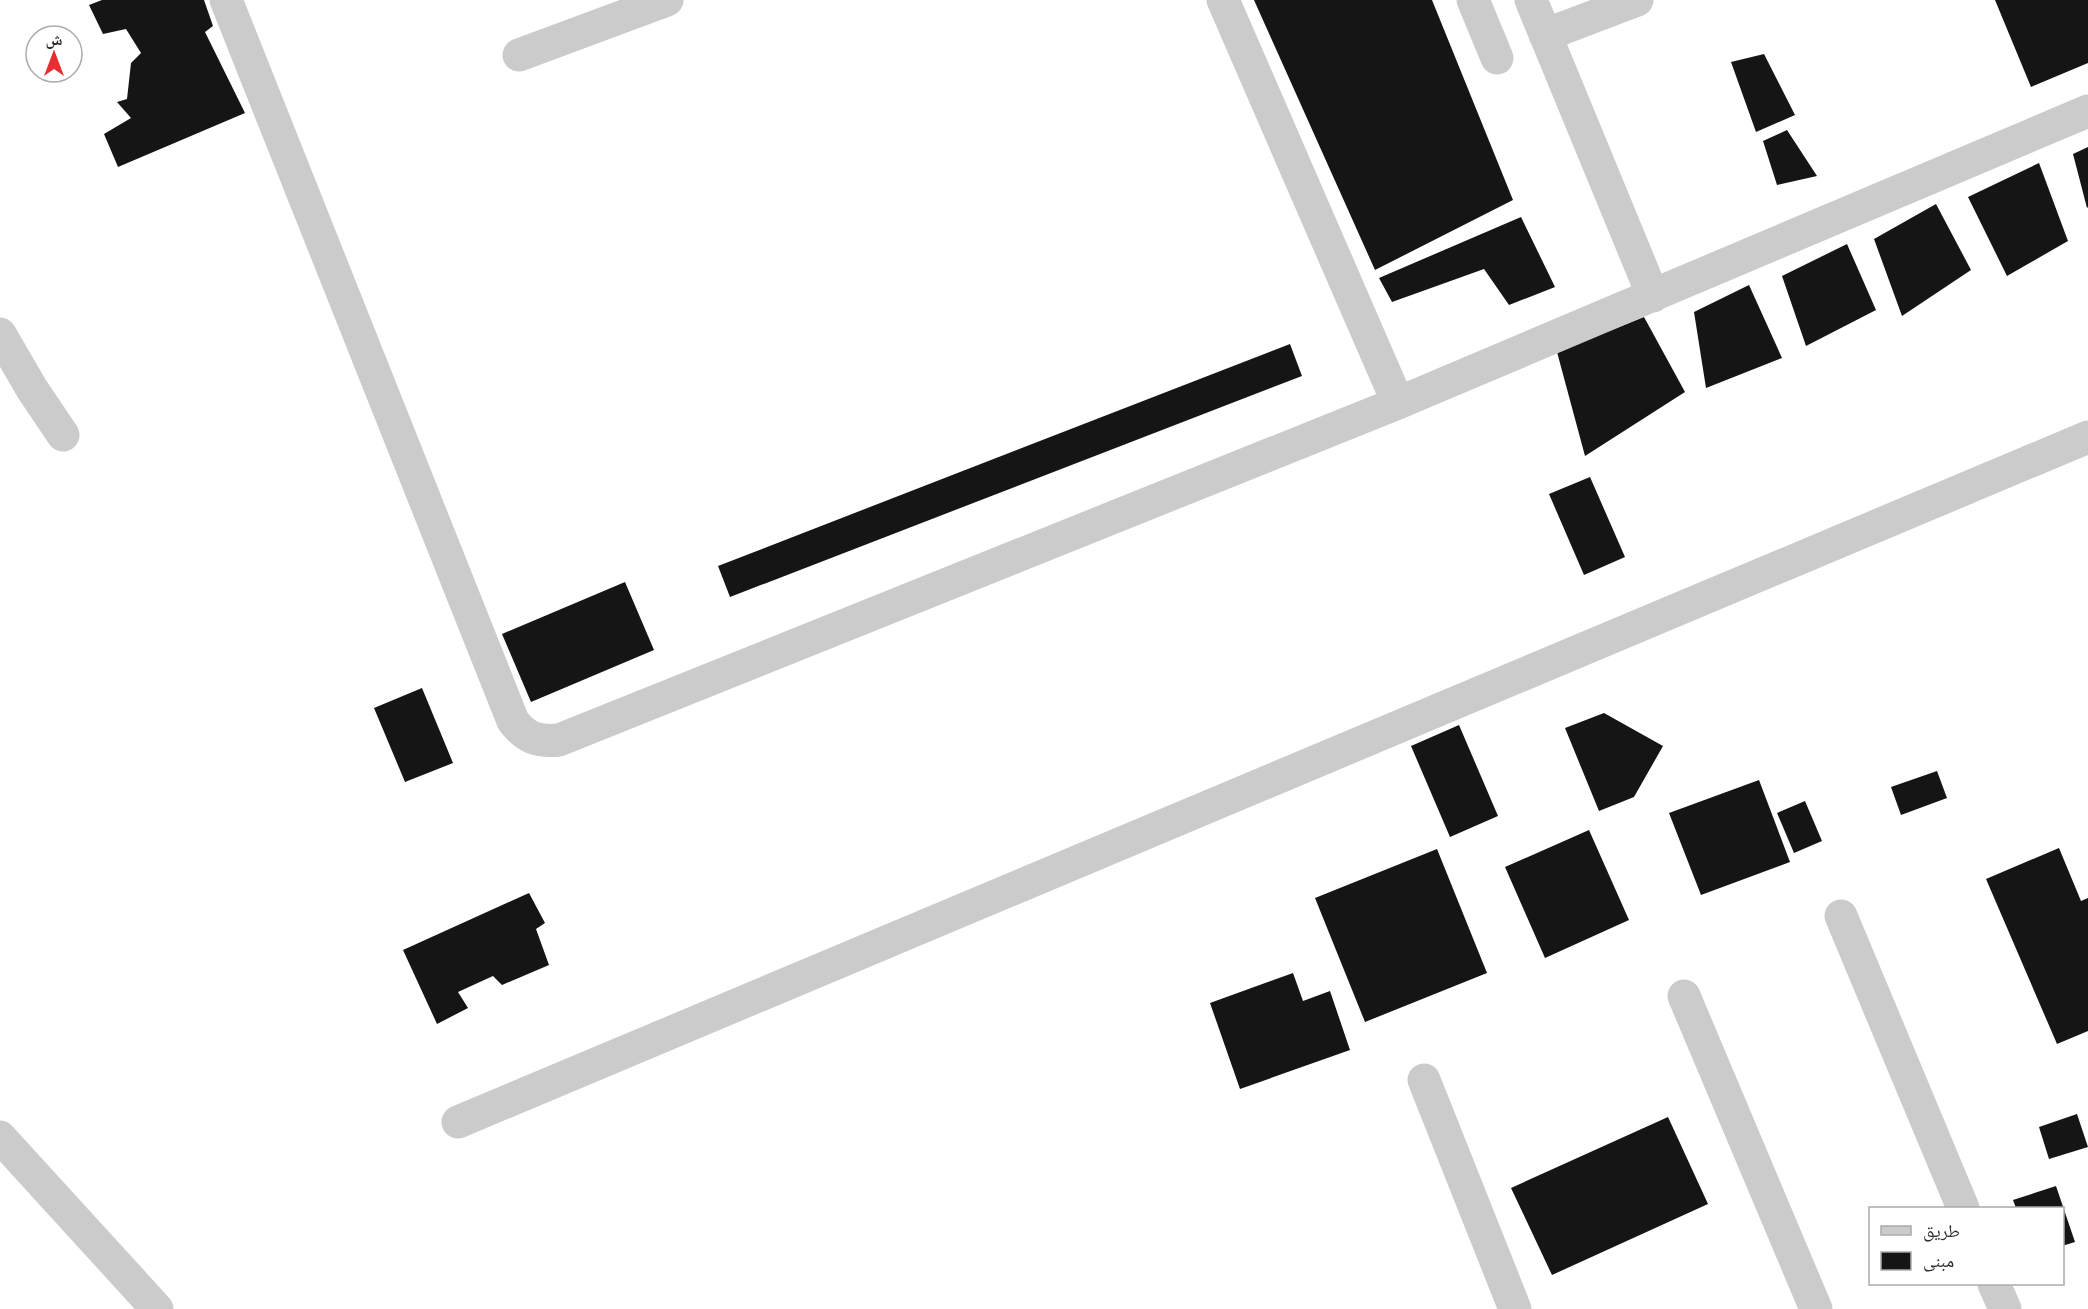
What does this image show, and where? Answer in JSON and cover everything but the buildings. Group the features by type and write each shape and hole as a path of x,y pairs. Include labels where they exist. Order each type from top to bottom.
{"street":[{"path":"225,0 513,721 521,731 533,739 545,742 559,740 1398,403 2088,111"},
{"path":"519,55 667,0"},
{"path":"1223,0 1398,403"},
{"path":"1473,0 1497,58"},
{"path":"1531,0 1653,296"},
{"path":"1545,35 1637,0"},
{"path":"0,334 32,389 63,435"},
{"path":"458,1122 2088,437"},
{"path":"1841,916 1962,1207"},
{"path":"1684,996 1816,1309"},
{"path":"1424,1080 1515,1309"},
{"path":"0,1137 157,1309"},
{"path":"1994,1285 2005,1309"}]}
